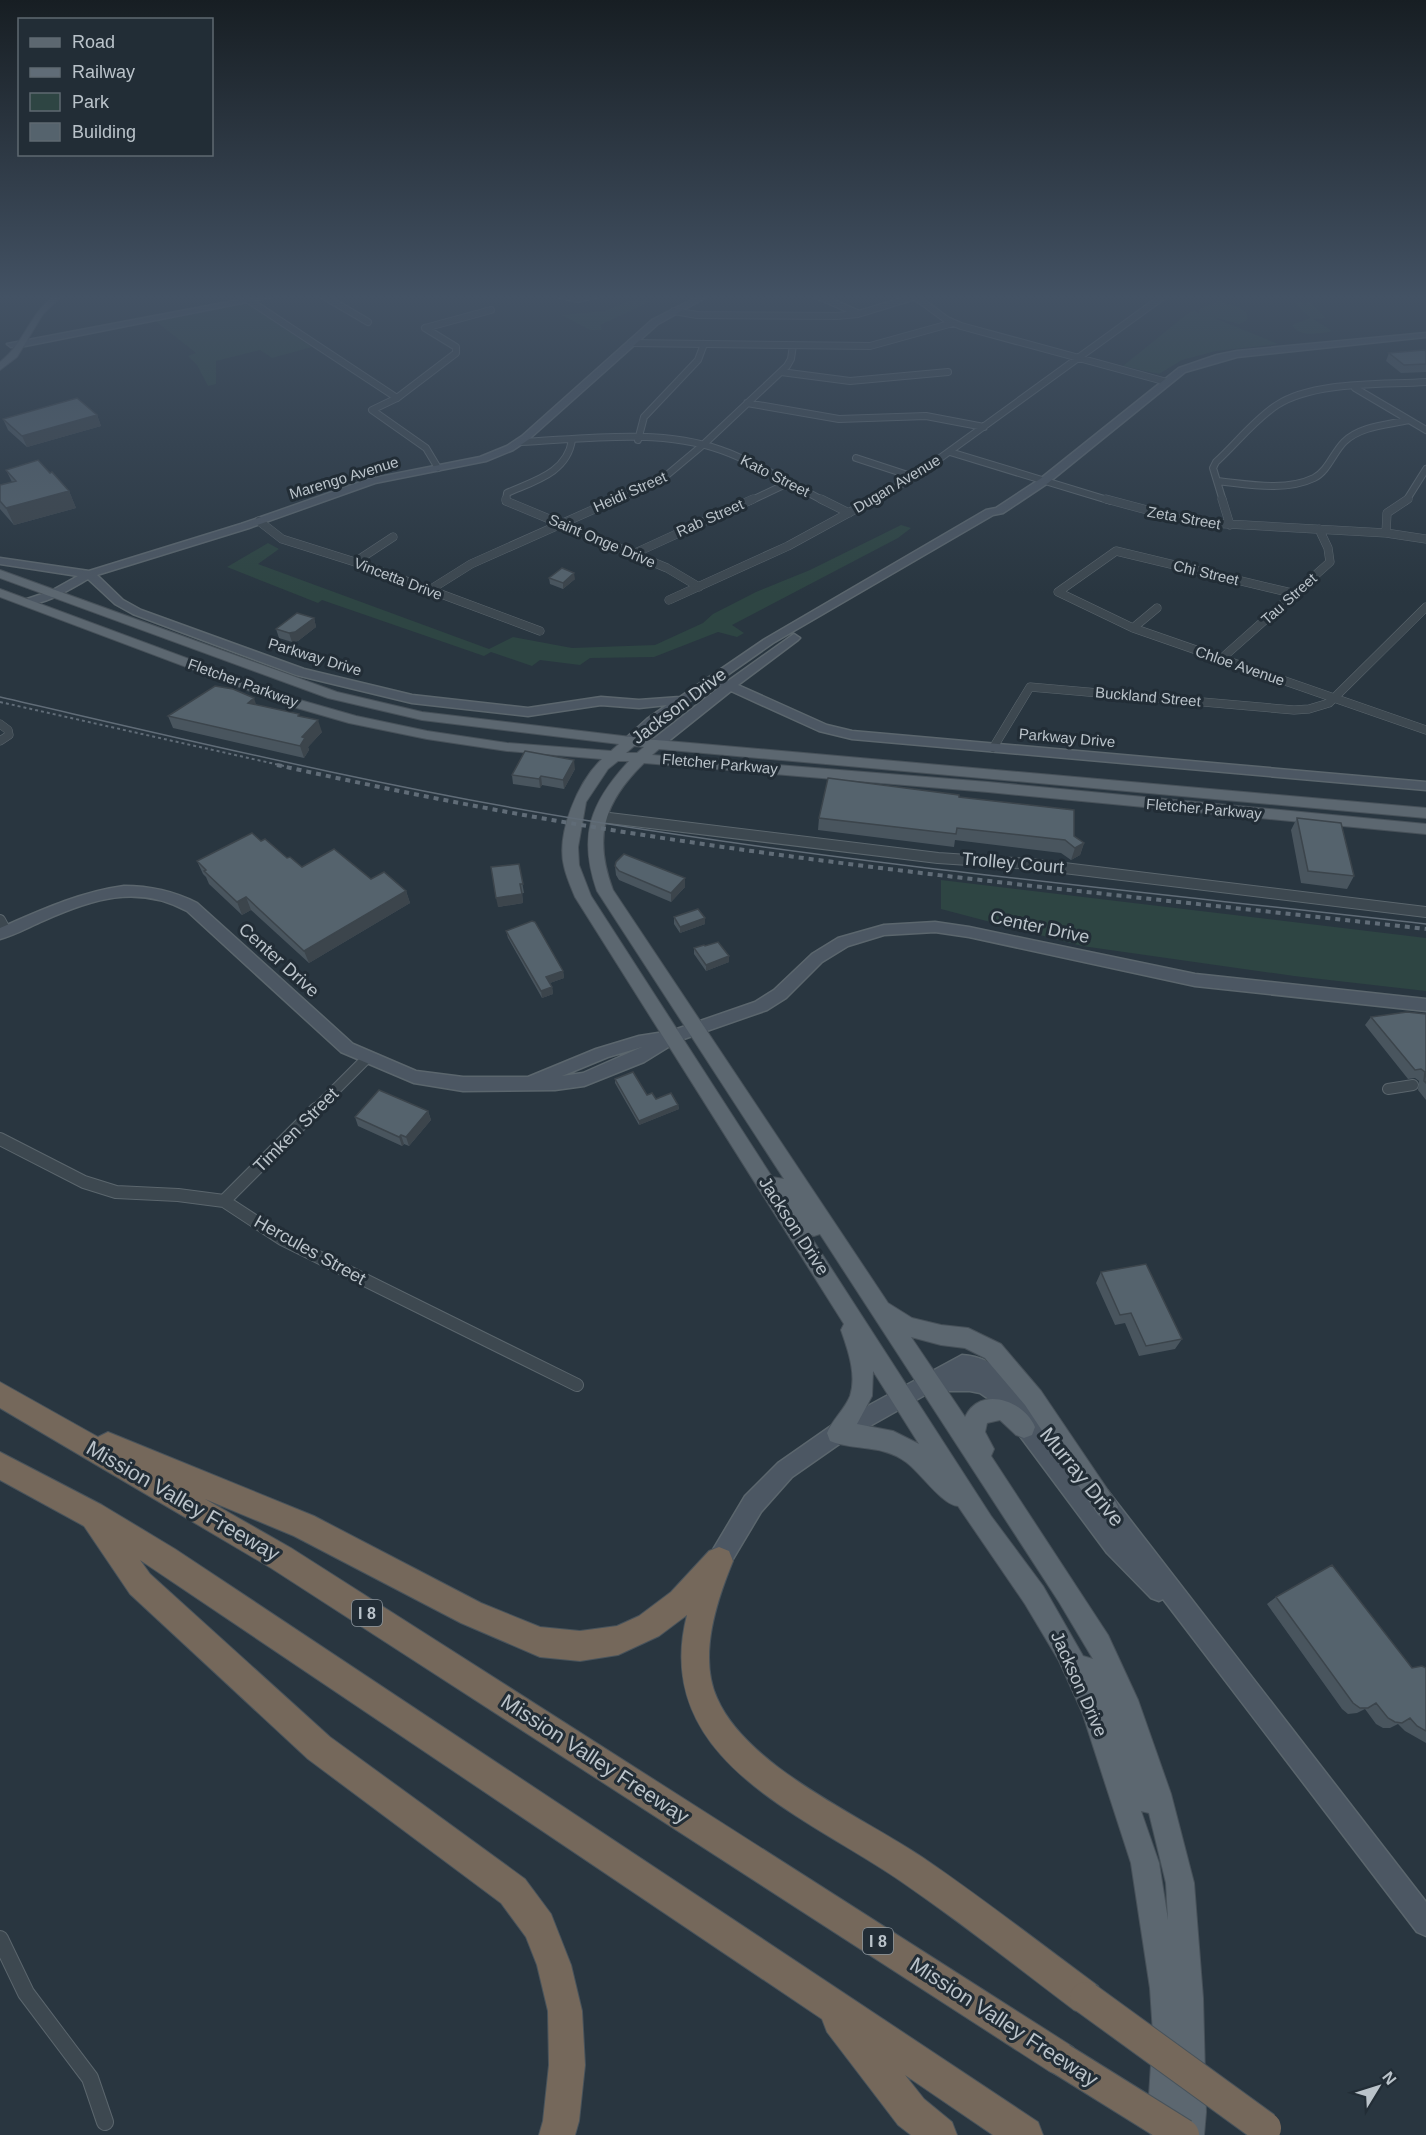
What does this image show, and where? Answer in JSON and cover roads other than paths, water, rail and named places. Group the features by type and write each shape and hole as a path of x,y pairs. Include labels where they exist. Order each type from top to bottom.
{"highway":[{"name":"Mission Valley Freeway","path":"0,1394 281,1558 1183,2135"},
{"path":"32,1413 304,1526 471,1613 540,1642 580,1646 618,1640 649,1626 681,1602 718,1561"},
{"path":"0,1465 92,1515 165,1559 1025,2135"},
{"path":"92,1515 140,1584 319,1748 478,1863 520,1900 539,1926 555,1965 565,2011 567,2065 557,2135"},
{"path":"718,1561 704,1602 695,1641 696,1675 706,1710 723,1736 744,1759 777,1783 909,1868 1270,2131"},
{"path":"828,2005 911,2112 939,2135"}],"main road":[{"name":"Fletcher Parkway","path":"0,574 306,685 379,707 477,724 656,744 1426,813"},
{"name":"Fletcher Parkway","path":"0,593 295,703 354,720 427,735 507,747 988,787 1426,829"},
{"name":"Jackson Drive","path":"631,741 603,766 579,802 570,847 572,865 582,897 983,1524 1034,1595 1068,1652 1094,1710 1113,1762 1145,1863 1165,1988 1168,2033 1162,2135"},
{"name":"Jackson Drive","path":"656,744 624,772 613,789 601,817 594,846 596,862 605,891 1099,1644 1125,1700 1158,1794 1180,1883 1188,1998 1191,2112 1188,2135"},
{"path":"768,1186 776,1184 784,1188 808,1222 839,1247"},
{"path":"841,1300 860,1350 862,1372 858,1404 838,1433 880,1437 908,1448 922,1459 983,1524"},
{"path":"878,1306 907,1326 941,1335 968,1338 993,1351 1033,1398 1106,1507"},
{"path":"1024,1427 1007,1412 991,1409 980,1414 973,1426 974,1436 1024,1511 1031,1539"},
{"path":"1076,1670 1085,1668 1091,1672 1101,1687 1180,1883"}],"street":[{"path":"392,395 397,398"},
{"path":"401,395 372,410 426,448 438,468"},
{"name":"Marengo Avenue","path":"33,604 89,574 259,521 374,481 483,459 520,442 573,395"},
{"path":"638,440 644,417 666,395"},
{"name":"Heidi Street","path":"428,591 471,564 559,523 661,480 757,395"},
{"name":"Dugan Avenue","path":"669,600 788,546 914,477 1029,395"},
{"name":"Jackson Drive","path":"631,741 657,718 769,641 985,515 999,512 1044,480 1151,395"},
{"path":"1230,525 1213,468 1216,462 1276,405 1304,395"},
{"path":"1364,395 1426,430"},
{"path":"747,404 838,419 926,416 984,427"},
{"path":"1217,481 1275,484 1308,480 1322,472 1344,442 1352,436 1409,420"},
{"name":"Saint Onge Drive","path":"572,440 572,452 565,463 507,493 506,501 668,568 699,587"},
{"name":"Kato Street","path":"520,442 638,440 704,444 722,450 849,513"},
{"name":"Zeta Street","path":"950,452 1155,514 1192,522 1386,533 1426,539"},
{"path":"856,458 914,477"},
{"path":"1386,533 1384,518 1389,510 1408,498 1426,469"},
{"name":"Rab Street","path":"633,554 788,483"},
{"name":"Jackson Drive","path":"656,744 691,714 787,642 1000,515 999,512"},
{"name":"Vincetta Drive","path":"259,521 282,538 355,562 540,631"},
{"name":"Tau Street","path":"1221,659 1330,562 1328,548 1319,530"},
{"path":"355,562 393,537"},
{"name":"Chi Street","path":"1116,551 1296,594"},
{"name":"Chloe Avenue","path":"1116,551 1058,592 1133,628 1426,730"},
{"path":"0,561 89,574"},
{"name":"Parkway Drive","path":"89,574 119,602 137,612 300,672 375,692 412,699 528,712 601,701 639,704 684,700"},
{"path":"1335,698 1426,607"},
{"path":"1133,628 1157,608"},
{"name":"Parkway Drive","path":"715,679 823,728 839,733 1426,786"},
{"name":"Buckland Street","path":"993,748 1030,687 1294,710 1309,709 1329,703 1335,698"},
{"path":"639,704 657,718"},
{"path":"0,724 5,726 9,735 0,741"},
{"name":"Trolley Court","path":"601,817 938,858 1030,864 1426,912"},
{"name":"Center Drive","path":"2,928 86,899 131,891 169,895 192,907 347,1048 414,1077 463,1084 555,1083 584,1078 638,1058 672,1037 738,1015 770,1000 780,994 817,958 843,942 884,930 935,927 969,932 1195,980 1426,1005"},
{"name":"Timken Street","path":"224,1201 364,1057"},
{"path":"1388,1089 1413,1085"},
{"name":"Hercules Street","path":"0,1138 84,1182 116,1192 178,1195 224,1201 282,1239 576,1385"},
{"name":"Murray Drive","path":"718,1561 737,1527 768,1486 804,1455 838,1433 962,1364 974,1364 992,1373 1027,1408 1106,1507 1426,1923"},
{"name":"Murray Drive","path":"929,1382 967,1379 978,1382 1003,1397 1115,1545 1209,1640"},
{"path":"0,1940 26,1993 90,2078 105,2122"}],"tram line":[{"path":"0,697 368,780 590,821 903,865 1426,924"}],"railway":[{"path":"0,702 284,766"},
{"path":"277,765 518,814 661,838 988,881 1426,929"}]}
